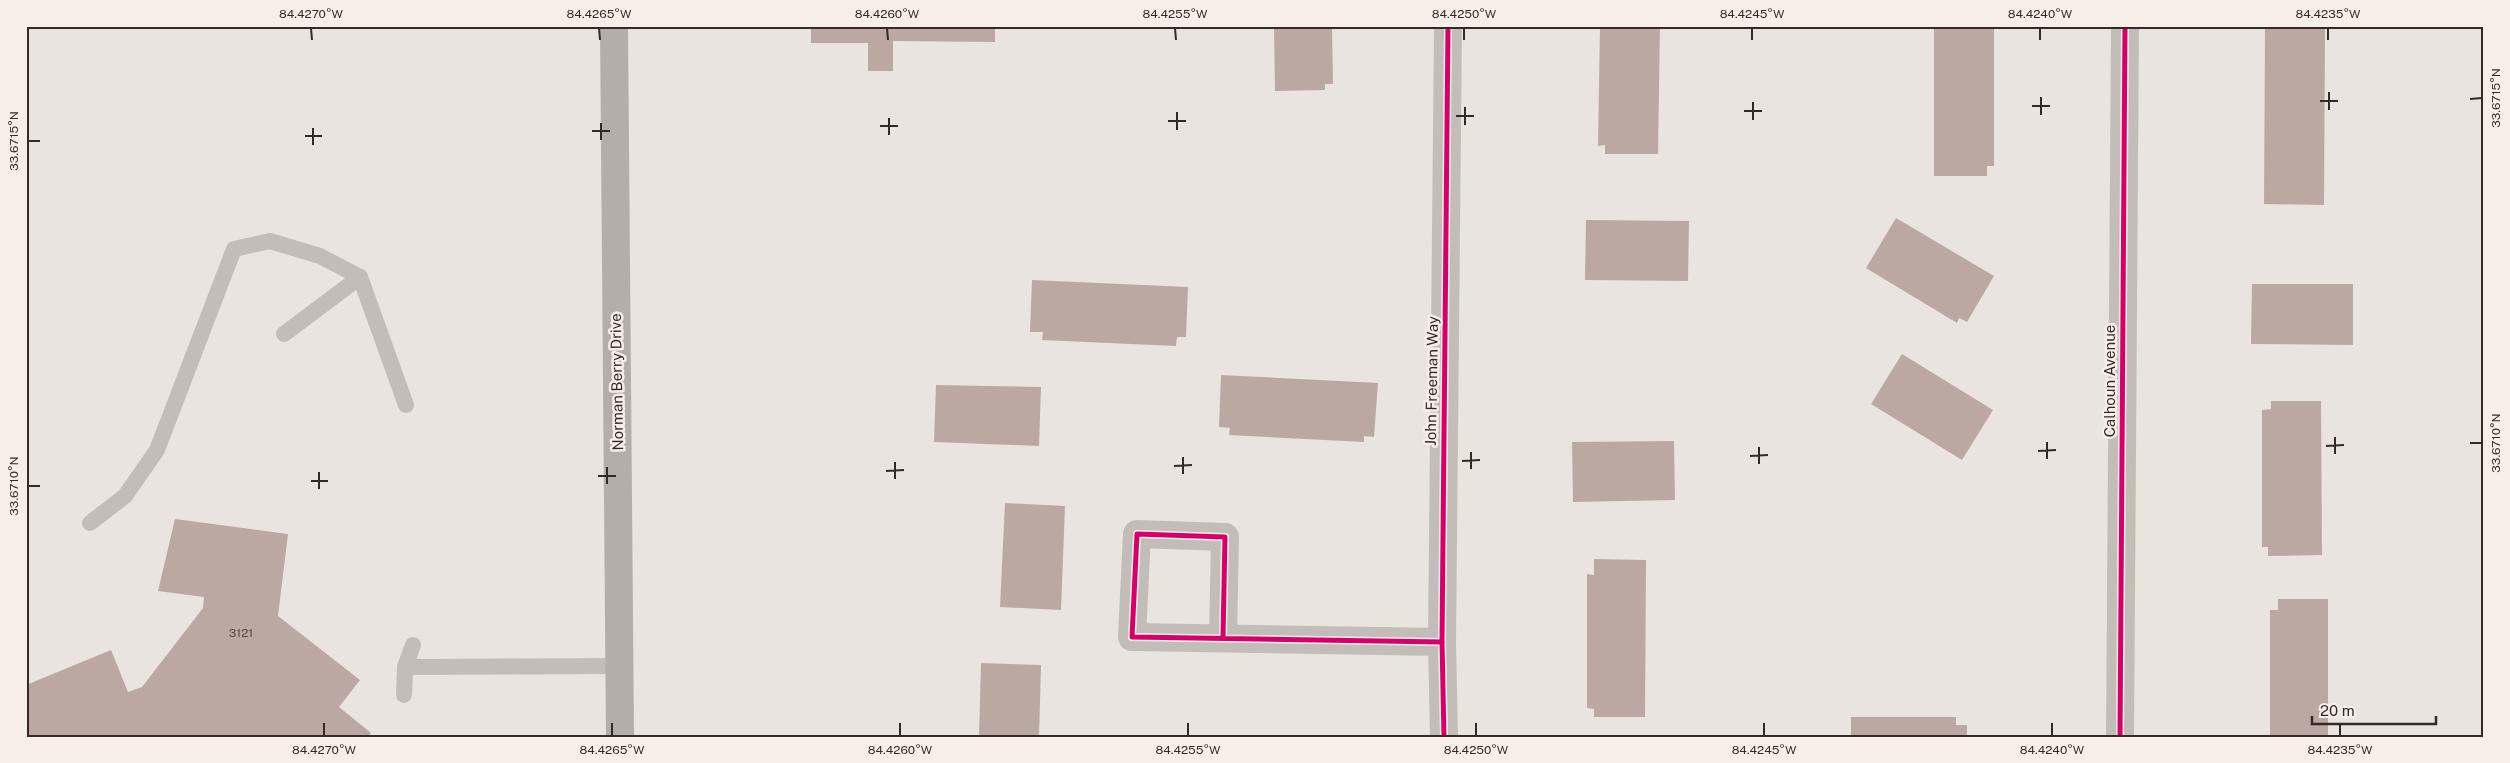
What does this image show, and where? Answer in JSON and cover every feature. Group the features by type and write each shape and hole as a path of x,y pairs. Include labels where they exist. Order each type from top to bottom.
{"main road":[{"name":"Norman Berry Drive","path":"614,26 620,737"}],"street":[{"name":"John Freeman Way","path":"1444,737 1442,642 1448,26"},
{"name":"Calhoun Avenue","path":"2120,737 2125,26"},
{"path":"1223,638 1225,536 1136,534 1132,637 1442,642"}],"lane":[{"path":"90,523 125,496 158,450 234,249 270,241 320,256 360,277 406,406"},
{"path":"284,334 360,277"},
{"path":"404,695 406,667 413,645"},
{"path":"406,667 619,666"}],"building":[{"path":"811,26 995,26 995,42 893,41 893,71 868,71 868,43 811,43"},
{"path":"1274,26 1332,26 1333,84 1325,84 1325,90 1275,91"},
{"path":"1600,26 1660,26 1658,154 1605,154 1605,145 1598,146"},
{"path":"1934,26 1987,26 1987,29 1994,29 1994,166 1987,166 1987,176 1934,176"},
{"path":"2265,26 2325,26 2324,205 2264,204"},
{"path":"1896,218 1994,276 1967,322 1959,318 1957,323 1866,268"},
{"path":"1586,220 1689,221 1688,281 1585,280"},
{"path":"1032,280 1188,287 1186,337 1177,337 1176,346 1042,340 1043,332 1030,332"},
{"path":"2252,284 2353,284 2353,345 2251,344"},
{"path":"1902,354 1993,410 1962,460 1871,404"},
{"path":"1221,375 1378,383 1374,437 1364,436 1364,442 1229,435 1230,428 1219,427"},
{"path":"936,385 1041,387 1039,446 934,442"},
{"path":"2271,401 2321,401 2322,555 2268,556 2268,547 2262,547 2262,410 2271,409"},
{"path":"1674,441 1675,500 1573,502 1572,442"},
{"path":"1005,503 1065,506 1061,610 1000,607"},
{"path":"175,519 288,534 278,616 360,680 339,707 371,733 368,737 26,737 26,685 111,650 128,692 142,687 203,608 204,597 158,591"},
{"path":"1594,559 1646,560 1645,717 1594,717 1594,709 1587,708 1587,574 1594,575"},
{"path":"2278,599 2328,599 2328,737 2270,737 2270,610 2278,610"},
{"path":"981,663 1041,665 1039,737 979,737"},
{"path":"1851,717 1956,717 1956,725 1967,725 1967,737 1851,737"}],"cycle path":[{"path":"1444,737 1442,642 1448,26"},
{"path":"2120,737 2125,26"},
{"path":"1223,638 1225,537 1137,534 1132,637 1442,642"}]}
